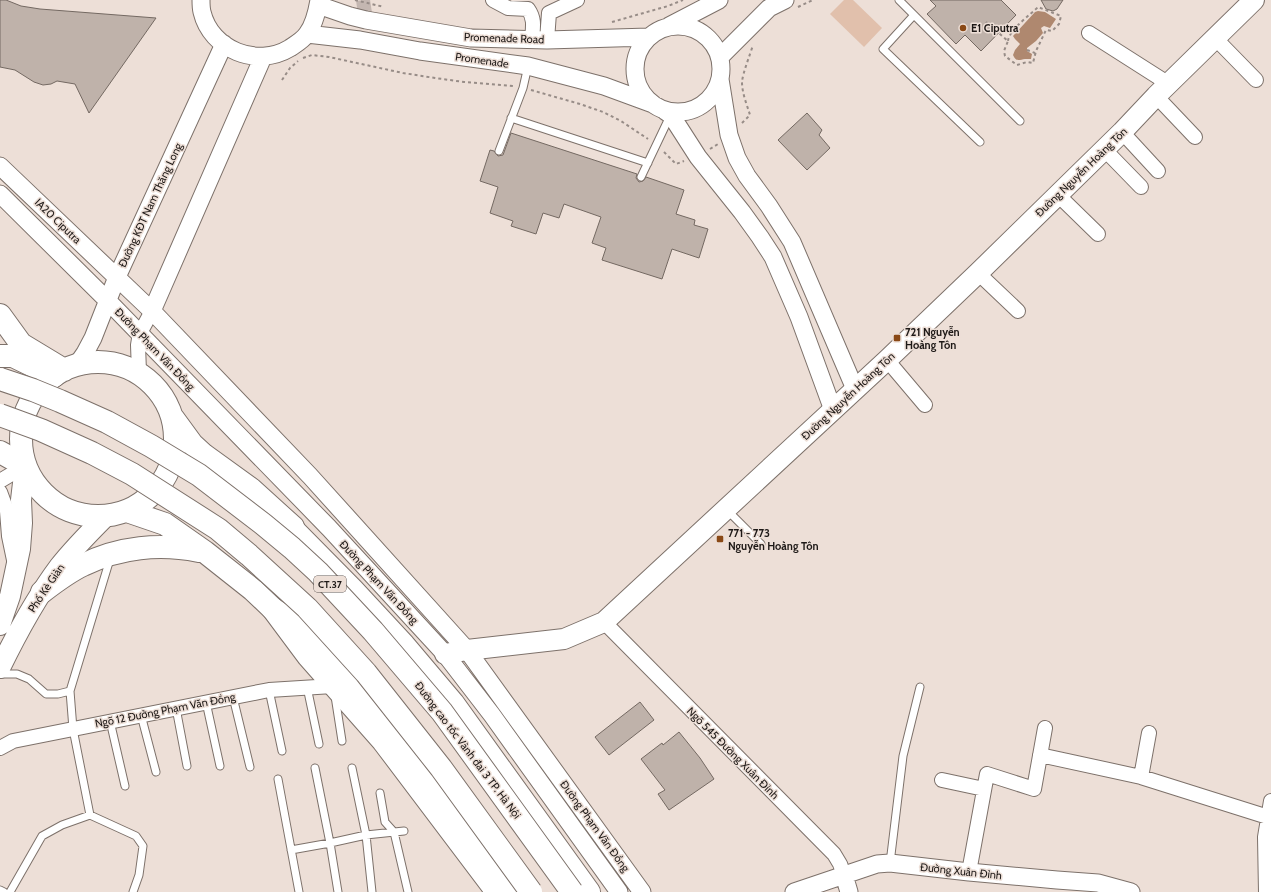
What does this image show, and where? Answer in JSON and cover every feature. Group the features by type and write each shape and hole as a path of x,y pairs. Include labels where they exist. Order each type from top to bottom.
{"main road":[{"name":"Đường Nguyễn Hoàng Tôn","path":"445,654 467,650 564,639 604,622 725,508 887,360 978,273 1254,0"},
{"path":"0,315 21,344 65,371"},
{"path":"0,356 13,356 65,371"},
{"path":"0,452 25,466 37,488 56,506 80,516 105,517 121,514 127,511 165,480 173,460 176,439 173,418 164,398 139,372 130,368 108,362 94,362 65,371 46,382 31,400 23,421 21,444 25,466 21,500 22,523 20,549 17,570 0,625"},
{"name":"Đường cao tốc Vành đai 3 TP. Hà Nội","path":"0,379 33,390 107,422 152,446 199,475 264,524 292,548 318,572 374,631 442,712 572,892"},
{"path":"0,415 41,430 92,453 132,474 218,529 249,555 307,608 366,673 441,768 531,892"},
{"name":"Đường Phạm Văn Đồng","path":"173,418 192,444 204,455 251,489 279,515 360,583 412,639 461,697 600,892"},
{"path":"127,511 165,524 205,552 253,590 273,609 308,656 382,741 497,892"},
{"path":"279,515 353,590 404,645 453,703 588,892"},
{"name":"Đường Phạm Văn Đồng","path":"279,515 318,568 396,651 444,708 577,892"},
{"name":"Phố Kẻ Giàn","path":"0,668 22,625 59,567 72,551 105,517"},
{"path":"42,592 60,578 83,565 112,554 139,548 164,546 183,547 205,552"},
{"path":"273,609 310,632 391,725 447,799 514,892"},
{"path":"273,609 311,626 326,641 391,716 521,892"}],"street":[{"path":"201,0 202,12 208,28 218,40 232,50 253,57 264,57 282,52 299,42 307,34 317,13 319,0"},
{"name":"Promenade Road","path":"319,0 321,6 366,20 471,38 649,38"},
{"path":"493,0 508,8 528,9 532,15 540,39"},
{"path":"540,39 549,13 577,0"},
{"path":"719,0 657,32 649,38 641,47 636,59 635,72 638,84 644,96 663,110 742,212 773,257 799,317 833,410"},
{"path":"720,57 769,8 789,5"},
{"path":"663,110 680,112 695,109 704,104 717,89 721,68 720,57 717,51 710,40 699,31 686,26 672,26 666,28"},
{"path":"1089,33 1162,90 1195,137"},
{"name":"Promenade","path":"307,34 360,40 420,51 528,66 604,86 663,110"},
{"path":"1215,38 1256,80"},
{"name":"Đường KĐT Nam Thăng Long","path":"65,371 85,353 93,338 116,277 224,44"},
{"path":"139,372 138,345 140,333 152,312 264,57"},
{"path":"720,79 729,135 737,158 747,176 769,206 792,242 855,388"},
{"path":"1122,132 1158,171"},
{"path":"1104,149 1141,187"},
{"name":"IA20 Ciputra","path":"0,166 152,312"},
{"name":"IA20 Ciputra","path":"0,194 107,300"},
{"path":"1057,194 1098,234"},
{"path":"978,273 1018,311"},
{"name":"Đường Phạm Văn Đồng","path":"107,300 329,528 445,654 496,721 619,892"},
{"name":"Đường Phạm Văn Đồng","path":"152,312 310,476 467,650 642,892"},
{"path":"887,360 925,405"},
{"path":"0,481 25,466"},
{"path":"0,492 7,511 9,536 17,570"},
{"name":"Ngõ 545 Đường Xuân Đỉnh","path":"604,622 834,854 840,864 849,892"},
{"name":"Ngõ 12 Đường Phạm Văn Đồng","path":"0,748 13,741 269,690 333,686"},
{"path":"969,872 987,774 1034,789 1045,728"},
{"path":"1141,777 1149,733"},
{"path":"1040,755 1141,777 1268,817"},
{"path":"942,780 984,789"},
{"path":"1266,892 1268,848 1265,837 1271,801"},
{"name":"Đường Xuân Đỉnh","path":"794,892 877,864 890,862 969,872 1056,886 1097,887 1131,892"},
{"path":"826,892 844,875"}],"lane":[{"path":"899,0 1020,122"},
{"path":"914,15 883,49 980,142"},
{"path":"498,151 523,88 528,66"},
{"path":"641,177 656,145 663,110"},
{"path":"511,118 648,163"},
{"path":"725,508 761,544"},
{"path":"90,815 73,729 70,691 112,554"},
{"path":"0,674 17,674 29,679 46,694 58,694 70,691"},
{"path":"333,686 342,741"},
{"path":"890,862 903,756 920,686"},
{"path":"307,687 319,744"},
{"path":"269,690 282,751"},
{"path":"233,697 250,767"},
{"path":"206,702 220,766"},
{"path":"176,708 187,766"},
{"path":"141,715 156,772"},
{"path":"110,721 125,786"},
{"path":"315,768 338,892"},
{"path":"352,768 366,835 372,892"},
{"path":"278,779 299,892"},
{"path":"380,793 385,822 394,832 408,892"},
{"path":"10,892 42,836 62,825 90,815 136,836 144,846 139,875 133,892"},
{"path":"291,850 330,844 366,835 404,831"},
{"path":"0,890 4,892"}],"path":[{"path":"355,0 371,4"},
{"path":"789,5 813,0"},
{"path":"1038,7 1061,16 1059,24 1052,31 1046,30 1040,40 1033,63 1027,62 1017,65 1005,56 1004,51 1008,41 1009,37 1017,27 1038,7"},
{"path":"986,22 1008,41"},
{"path":"750,115 742,82 748,58 754,43"},
{"path":"1027,50 1035,54"},
{"path":"282,80 290,68 301,58 312,55 435,78 523,88 545,93 603,112 621,121 656,145 676,164"}],"shaded area":[{"path":"844,0 853,0 882,28 864,47 830,14"},
{"path":"1035,12 1045,12 1056,19 1050,28 1044,26 1041,28 1043,33 1027,48 1027,51 1032,54 1031,59 1017,60 1013,55 1020,44 1013,36"}],"building":[{"path":"0,0 6,0 21,6 40,9 156,18 89,113 75,84 57,81 51,84 43,85 34,82 15,70 0,67"},
{"name":"E1 Ciputra","path":"930,0 1001,0 1016,15 981,51 965,35 956,44 927,14 936,6"},
{"path":"1041,0 1063,0 1057,9 1053,11 1046,9"},
{"path":"807,113 822,130 819,135 830,148 807,170 778,140"},
{"path":"511,133 637,174 636,178 639,182 643,181 646,177 684,190 676,214 695,220 694,225 708,229 699,258 672,249 662,279 602,260 606,248 592,243 601,217 564,204 559,218 543,213 536,234 511,226 513,221 490,213 498,187 480,181 490,150 494,151 498,156 503,155"},
{"path":"640,702 654,720 609,755 595,737"},
{"path":"679,732 700,758 714,779 669,810 658,794 665,790 641,759 662,743 663,745"}],"tunnel":[{"path":"363,0 366,20"}],"place":[{"name":"E1 Ciputra","path":"963,28"},
{"name":"721 Nguyễn Hoàng Tôn","path":"897,338"},
{"name":"771 - 773 Nguyễn Hoàng Tôn","path":"720,539"}]}
